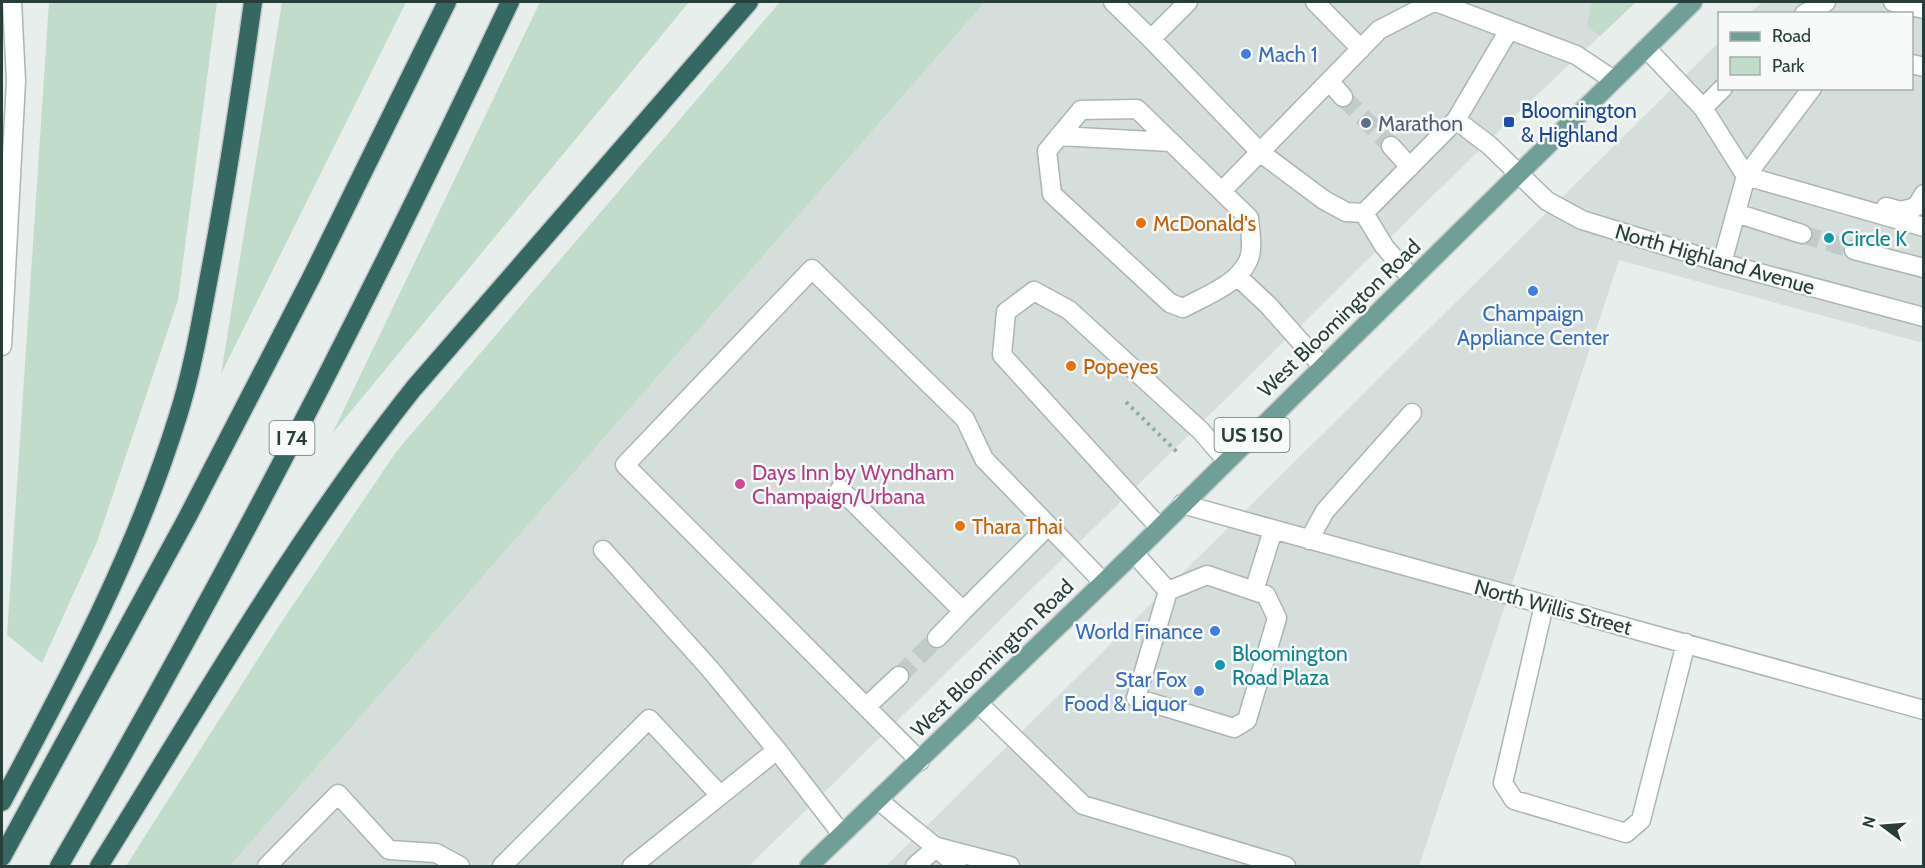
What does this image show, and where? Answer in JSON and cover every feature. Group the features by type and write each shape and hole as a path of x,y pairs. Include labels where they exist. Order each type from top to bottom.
{"highway":[{"path":"2,802 63,688 123,565 151,499 179,413 196,345 228,172 253,2"},
{"name":"I 74","path":"2,857 192,508 311,278 447,2"},
{"name":"I 74","path":"60,867 238,542 380,269 510,2"},
{"path":"99,867 320,514 369,445 414,388 749,2"}],"main road":[{"name":"West Bloomington Road","path":"809,867 841,833 880,801 1520,173 1686,5"}],"street":[{"path":"2,346 16,81 12,2"},
{"path":"1113,2 1261,153 1324,200 1346,212 1364,213 1456,120 1509,30"},
{"path":"1151,39 1188,2"},
{"path":"1315,2 1361,49"},
{"path":"1222,191 1379,30 1435,2 1576,55 1612,79"},
{"path":"1808,12 1826,2"},
{"path":"1893,2 1923,9"},
{"path":"1646,48 1703,108 1746,176 1923,226"},
{"path":"1330,82 1343,97"},
{"path":"1703,108 1721,90"},
{"path":"1722,263 1746,176 1810,90"},
{"path":"1137,109 1171,142 1249,218 1251,248 1249,260 1238,276 1183,308 1170,303 1052,194 1047,151 1081,110 1137,109"},
{"name":"North Highland Avenue","path":"1456,120 1520,173 1547,201 1582,220 1722,263 1923,317"},
{"path":"1059,136 1171,142"},
{"path":"1391,146 1410,167"},
{"path":"1774,184 1788,181 1901,211 1916,207 1923,194"},
{"path":"1364,213 1384,246 1412,279"},
{"path":"1736,213 1802,234"},
{"path":"1854,250 1923,268"},
{"path":"920,761 625,465 812,269 965,418 984,459 1102,581"},
{"path":"1238,276 1268,305 1322,366"},
{"path":"1159,527 1002,355 1006,312 1034,291 1069,310 1201,431 1226,460"},
{"path":"1309,540 1325,511 1412,413"},
{"path":"840,489 963,611"},
{"name":"North Willis Street","path":"1182,504 1923,710"},
{"path":"937,638 1048,526"},
{"path":"1254,591 1274,530"},
{"path":"603,550 710,669 841,833"},
{"path":"1134,552 1168,591"},
{"path":"1208,575 1266,595 1277,618 1247,720 1234,728 1136,698 1168,591 1208,575"},
{"path":"1544,605 1503,783 1514,800 1626,834 1641,820 1686,643"},
{"path":"866,707 899,676"},
{"path":"978,703 1083,805 1274,865"},
{"path":"502,867 649,720 719,794"},
{"path":"632,867 719,794 777,750"},
{"path":"267,867 338,794 389,850 399,867"},
{"path":"880,801 909,828 938,847 957,867"},
{"path":"915,867 938,847"},
{"path":"938,847 1010,867"},
{"path":"389,850 436,853 459,867"}],"path":[{"path":"1126,402 1178,453"}],"shaded area":[{"path":"985,2 1636,2 1505,125 749,866 230,866"},
{"path":"1763,2 1923,2 1923,343 1619,260 1419,866 886,866 1718,43 1718,90 1913,90 1913,12 1750,12"}],"green space":[{"path":"49,2 217,2 178,300 97,542 42,663 7,635"},
{"path":"282,2 406,2 221,374"},
{"path":"540,2 689,2 332,434"},
{"path":"780,2 985,2 230,866 126,866 279,626 396,452"},
{"path":"1592,2 1636,2 1600,36 1587,26"}],"tunnel":[{"path":"1343,97 1391,146"},
{"path":"1802,234 1854,250"},
{"path":"899,676 937,638"}],"place":[{"name":"Mach 1","path":"1246,54"},
{"name":"Bloomington & Highland","path":"1509,122"},
{"name":"Marathon","path":"1366,123"},
{"name":"McDonald's","path":"1141,223"},
{"name":"Circle K","path":"1829,238"},
{"name":"Champaign Appliance Center","path":"1533,291"},
{"name":"Popeyes","path":"1071,366"},
{"name":"Days Inn by Wyndham Champaign/Urbana","path":"740,484"},
{"name":"Thara Thai","path":"960,526"},
{"name":"World Finance","path":"1215,631"},
{"name":"Bloomington Road Plaza","path":"1220,665"},
{"name":"Star Fox Food & Liquor","path":"1199,691"}]}
